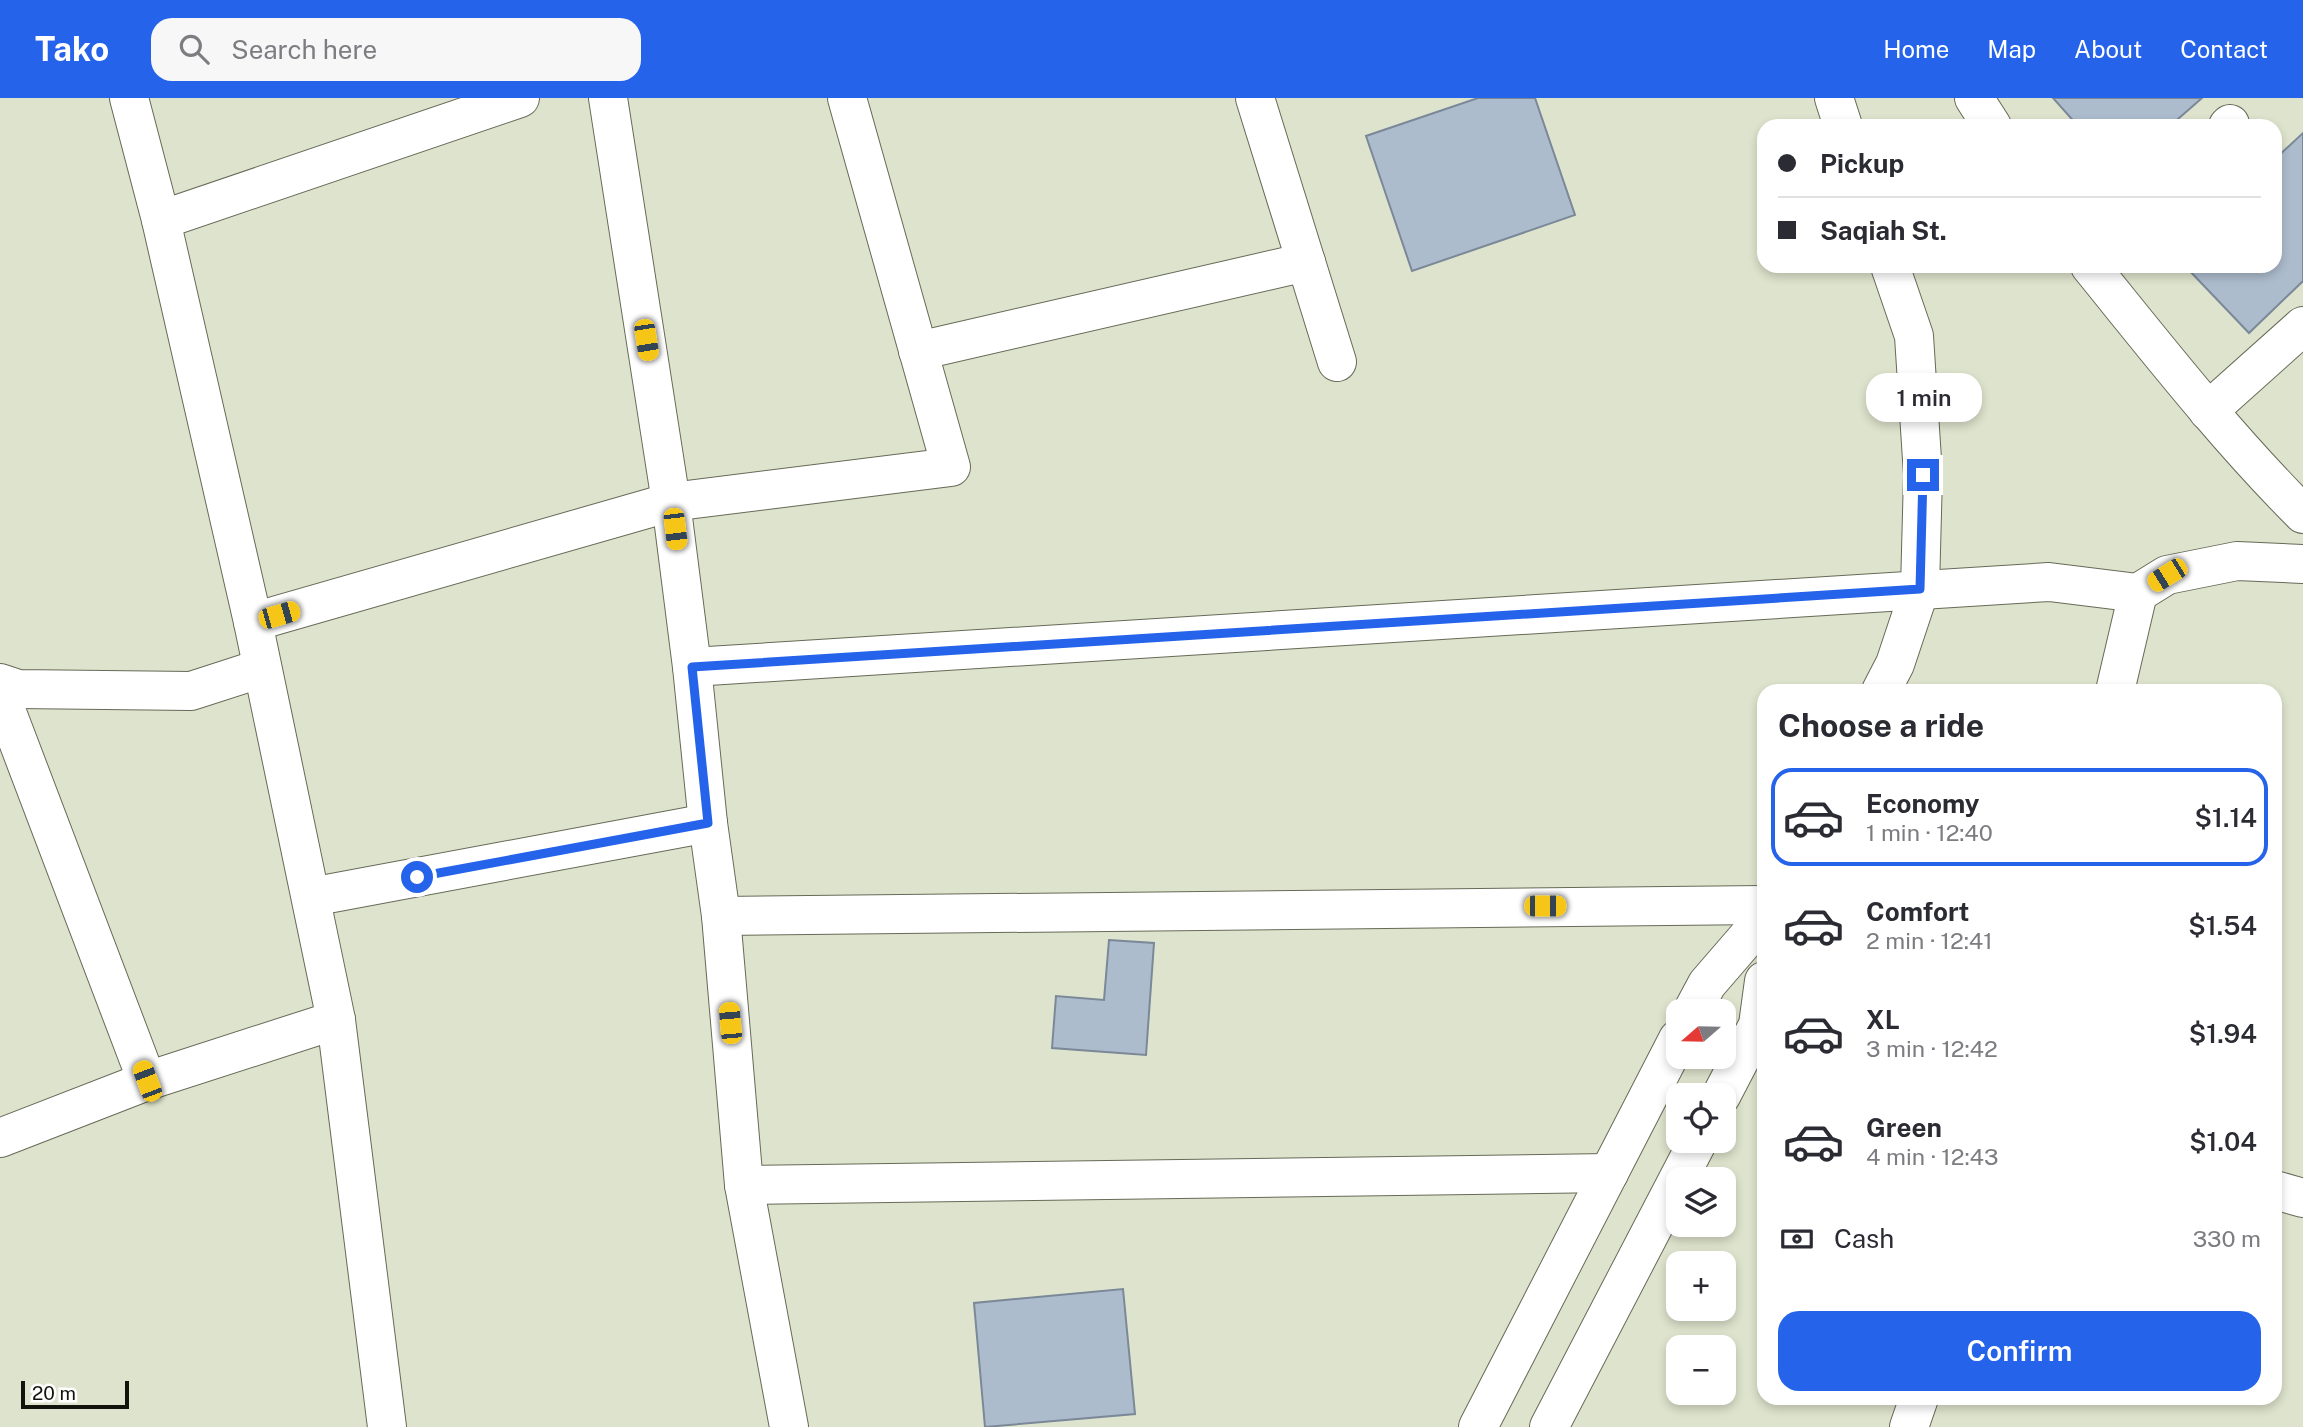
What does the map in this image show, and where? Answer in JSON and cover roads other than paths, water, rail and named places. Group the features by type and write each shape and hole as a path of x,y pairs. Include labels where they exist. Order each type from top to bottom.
{"street":[{"path":"129,98 161,220 253,622 336,1020 387,1427"},
{"path":"161,220 520,98"},
{"path":"608,98 671,502 692,667 708,823 721,916 744,1185 789,1427"},
{"path":"253,622 671,502 951,467 847,98"},
{"path":"1255,98 1337,362"},
{"path":"1834,98 1841,119"},
{"path":"1974,98 1988,119"},
{"path":"918,351 1306,262"},
{"path":"1885,684 1895,664 1920,589 1923,475 1914,336 1892,273"},
{"path":"2096,273 2257,468 2303,514"},
{"path":"2208,411 2303,326"},
{"path":"692,667 2049,582 2138,593 2167,575 2236,561 2303,564"},
{"path":"2117,684 2138,593"},
{"path":"0,684 19,689 191,691 262,668"},
{"path":"0,694 147,1081"},
{"path":"311,897 708,823"},
{"path":"721,916 1757,905"},
{"path":"1699,999 1707,984 1757,926"},
{"path":"0,1138 147,1081 336,1020"},
{"path":"1728,1083 1757,1028"},
{"path":"1478,1427 1666,1062"},
{"path":"1549,1427 1692,1153"},
{"path":"744,1185 1609,1173"},
{"path":"2282,1192 2303,1198"},
{"path":"1909,1427 1917,1405"}]}
